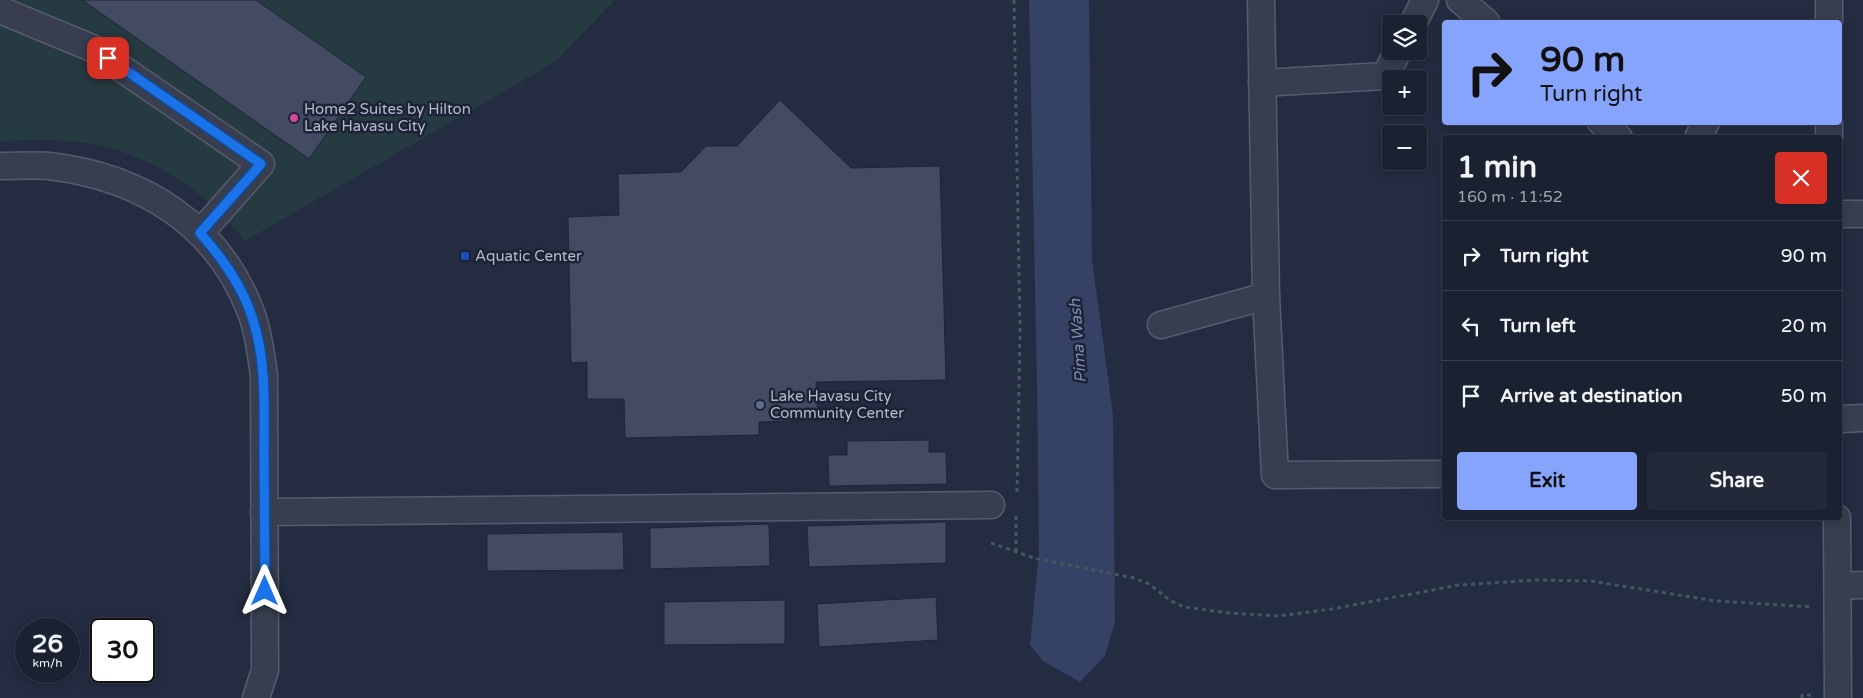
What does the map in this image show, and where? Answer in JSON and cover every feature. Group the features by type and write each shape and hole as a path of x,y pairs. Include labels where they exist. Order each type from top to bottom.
{"street":[{"path":"1261,0 1266,296 1275,475 1442,474"},
{"path":"1417,15 1425,0"},
{"path":"1460,0 1484,20"},
{"path":"1829,0 1829,20"},
{"path":"0,10 92,48 261,164 200,233"},
{"path":"1262,83 1385,76 1393,60"},
{"path":"1605,125 1616,135"},
{"path":"0,166 48,166 74,170 115,180 166,205 184,217 200,233 222,258 238,285 252,315 264,375 266,670 276,698"},
{"path":"1842,214 1863,214"},
{"path":"1161,325 1266,296"},
{"path":"1842,419 1863,418"},
{"path":"264,512 991,505"},
{"path":"1837,520 1847,593 1838,698"},
{"path":"256,698 266,670"}],"path":[{"path":"1014,0 1020,330 1016,504"},
{"path":"1016,513 1016,552"},
{"path":"991,543 1034,558 1121,575 1149,584 1171,601 1184,607 1230,613 1278,616 1332,610 1459,585 1536,580 1591,581 1716,601 1847,593"}],"shaded area":[{"path":"0,0 615,0 555,62 245,241 209,202 188,186 166,172 118,150 92,144 57,140 0,141"}],"water":[{"name":"Pima Wash","path":"1029,0 1089,0 1092,259 1113,415 1115,622 1105,656 1080,682 1043,661 1030,645 1039,552"}],"building":[{"name":"Home2 Suites by Hilton Lake Havasu City","path":"82,0 256,0 366,77 309,159"},
{"path":"780,100 851,168 940,166 946,380 816,382 818,420 759,422 759,435 625,438 624,399 587,399 587,362 571,363 568,217 619,215 618,174 681,172 706,146 737,146"},
{"path":"929,440 929,452 946,452 947,484 829,486 828,455 847,455 847,441"},
{"path":"946,522 946,563 809,567 807,526"},
{"path":"769,524 770,566 650,569 650,528"},
{"path":"623,532 624,570 487,571 487,534"},
{"path":"936,597 938,640 819,647 817,604"},
{"path":"785,600 785,644 664,645 664,602"}],"place":[{"name":"Home2 Suites by Hilton Lake Havasu City","path":"294,118"},
{"name":"Aquatic Center","path":"465,256"},
{"name":"Lake Havasu City Community Center","path":"760,405"}],"route":[{"path":"108,58 261,164 200,233 222,258 238,285 252,315 262,357 264,375 265,591"}]}
